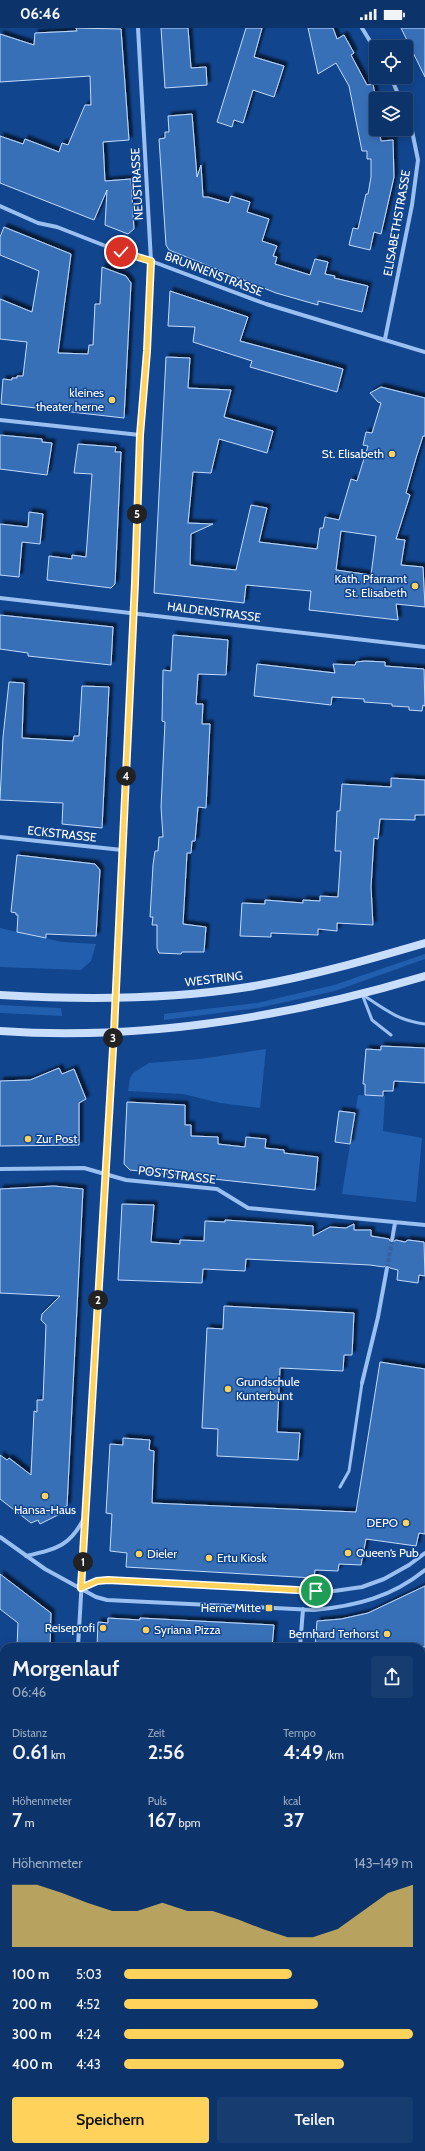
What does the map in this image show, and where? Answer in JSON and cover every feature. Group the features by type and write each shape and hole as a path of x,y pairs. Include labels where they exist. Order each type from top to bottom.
{"main road":[{"name":"WESTRING","path":"0,995 72,999 114,999 167,996 248,987 332,970 425,943"},
{"path":"0,1031 58,1034 114,1032 244,1019 290,1011 362,994 425,976"}],"street":[{"name":"NEUSTRASSE","path":"78,1643 114,1032 114,999 134,613 140,435 147,351 151,261 138,28"},
{"path":"362,28 369,40"},
{"name":"ELISABETHSTRASSE","path":"385,339 412,205 418,160 413,136"},
{"name":"BRUNNENSTRASSE","path":"0,206 38,223 57,227 121,252 151,261 266,304 425,352"},
{"path":"0,420 140,435"},
{"name":"HALDENSTRASSE","path":"0,598 425,647"},
{"name":"ECKSTRASSE","path":"0,837 122,850"},
{"name":"POSTSTRASSE","path":"0,1169 84,1168 126,1180 217,1189 248,1208 425,1225"},
{"path":"392,1240 395,1223"},
{"path":"362,1383 378,1317 387,1268"},
{"name":"NEUSTRASSE","path":"26,1556 53,1549 69,1541 76,1534 86,1513"},
{"path":"0,1537 45,1569 96,1597 107,1600 302,1609 341,1607 372,1600 401,1588 425,1570"},
{"path":"81,1588 97,1581 108,1580 316,1591 352,1589 384,1579 409,1566 425,1553"},
{"path":"300,1643 302,1609"}],"lane":[{"path":"362,994 393,1015 408,1022 425,1024"},
{"path":"362,994 372,1020 391,1035"},
{"path":"340,1487 349,1471 362,1383"}],"shaded area":[{"path":"0,928 62,942 96,944 91,961 81,970 0,967"},
{"path":"425,954 425,959 335,991 258,1008 164,1020 164,1014 257,1003 334,985"},
{"path":"0,1005 61,1008 62,1016 0,1013"},
{"path":"266,1049 260,1108 220,1103 183,1094 128,1091 130,1078 133,1073 149,1063 200,1059"},
{"path":"358,1095 385,1096 383,1131 422,1138 416,1202 342,1194"}],"building":[{"path":"76,28 121,29 129,140 103,142 105,181 131,179 134,229 128,234 105,225 107,190 94,220 0,183 0,136 23,144 25,139 59,152 62,143 68,145 85,105 91,105 90,76 0,82 0,34 34,45 35,33 77,31"},
{"path":"161,28 188,28 191,68 206,67 207,85 165,88"},
{"path":"246,28 262,28 254,57 284,66 274,97 253,90 243,123 234,120 232,127 217,122"},
{"path":"308,28 333,28 337,39 344,35 354,53 351,55 367,85 373,84 374,92 369,92 369,136 380,136 381,141 393,140 394,177 381,234 374,232 370,250 349,245 353,228 358,229 366,194 368,194 371,177 371,159 367,159 367,151 362,151 349,86 336,63 318,74"},
{"path":"401,28 425,28 425,77 413,52 413,40 407,40"},
{"path":"192,114 197,177 201,165 203,197 229,203 231,196 250,202 247,212 269,219 262,241 277,246 273,256 277,257 275,264 310,275 315,259 328,262 325,274 335,276 334,278 368,286 362,312 318,301 318,305 276,293 169,250 166,245 159,139 165,138 165,132 169,132 168,116"},
{"path":"4,227 71,254 58,353 88,354 89,345 93,345 95,304 100,304 102,267 126,276 131,283 124,418 1,404 3,379 12,380 12,378 17,378 17,376 23,376 27,342 0,339 0,299 32,312 39,271 0,255 0,237"},
{"path":"170,291 248,317 240,341 343,369 337,392 250,367 252,361 193,342 195,327 168,326"},
{"path":"166,357 190,358 188,388 231,390 224,417 273,431 267,453 219,439 211,473 193,472 188,523 213,524 191,534 190,565 236,570 251,505 267,508 259,542 317,549 320,528 323,528 325,517 339,520 351,479 357,481 368,446 363,445 366,432 372,433 381,403 378,402 370,393 381,387 425,398 425,436 423,436 406,493 410,495 396,539 405,540 401,565 423,567 425,607 396,604 398,620 309,610 311,591 246,585 244,603 154,593","holes":["341,531 376,536 371,575 336,570"]},
{"path":"0,435 42,439 42,442 52,443 47,475 0,469"},
{"path":"78,444 116,447 115,452 121,452 115,584 111,588 47,580 49,556 72,559 72,555 86,557 92,474 74,473"},
{"path":"29,512 43,514 40,544 22,542 19,577 0,575 0,524 28,527"},
{"path":"0,615 113,627 111,665 28,656 28,653 0,649"},
{"path":"173,635 228,640 226,675 198,674 196,704 203,704 202,724 210,724 206,808 198,807 195,841 192,841 191,853 187,853 183,924 206,927 204,952 182,952 181,954 159,953 157,948 157,925 152,925 153,917 150,917 155,851 158,851 159,837 163,837 161,807 165,722 162,721 163,670 171,671"},
{"path":"356,662 385,662 385,666 424,669 425,706 423,705 422,711 409,710 409,707 392,706 392,704 364,702 364,699 332,697 331,705 254,696 257,664 335,673 333,664 355,665"},
{"path":"9,682 24,683 22,738 73,741 74,736 79,736 82,686 109,687 102,828 62,824 63,803 0,800 3,737"},
{"path":"391,778 425,780 425,815 415,815 415,820 380,819 378,839 374,838 371,887 373,925 337,923 337,931 318,929 318,935 271,933 271,937 240,936 242,903 265,904 265,900 303,903 303,900 320,901 320,896 338,897 341,851 335,851 337,811 340,811 342,784 391,787"},
{"path":"17,855 95,864 100,870 96,936 46,934 46,938 17,932 18,915 11,912"},
{"path":"381,1046 425,1048 425,1083 394,1081 393,1091 383,1091 383,1096 365,1095 365,1084 363,1084 366,1049 381,1050"},
{"path":"59,1068 62,1074 74,1069 86,1099 79,1103 79,1145 0,1146 0,1081 30,1080"},
{"path":"127,1102 185,1105 185,1125 191,1125 191,1136 218,1137 218,1144 245,1147 246,1137 266,1139 265,1148 284,1150 284,1153 318,1157 315,1190 130,1170 124,1164"},
{"path":"339,1111 355,1113 350,1144 335,1142"},
{"path":"54,1186 83,1189 67,1506 60,1509 62,1513 40,1524 38,1520 31,1523 0,1499 0,1455 7,1460 9,1458 31,1475 34,1411 37,1412 37,1400 43,1400 46,1325 41,1320 42,1314 60,1296 0,1293 0,1189"},
{"path":"122,1204 154,1205 151,1242 180,1244 180,1240 204,1241 205,1221 225,1222 225,1220 313,1226 313,1236 330,1227 346,1228 354,1224 354,1230 371,1230 371,1236 389,1239 391,1243 396,1240 405,1242 408,1240 424,1242 425,1276 419,1275 418,1283 397,1280 398,1270 390,1268 387,1265 384,1267 246,1259 245,1271 203,1269 202,1283 118,1280"},
{"path":"224,1306 354,1313 352,1355 344,1355 343,1371 280,1368 277,1432 300,1433 298,1460 217,1456 218,1429 202,1428 207,1328 223,1329"},
{"path":"380,1362 425,1369 425,1534 419,1533 416,1546 366,1539 361,1565 339,1564 338,1571 315,1570 314,1578 126,1567 127,1553 110,1551 112,1514 106,1513 110,1444 123,1445 123,1438 150,1440 149,1450 154,1451 152,1503 356,1512"},
{"path":"0,1574 51,1613 50,1643 17,1643 18,1623 0,1609"},
{"path":"425,1586 425,1643 315,1643 317,1621 341,1619 368,1613"},
{"path":"108,1618 140,1620 140,1618 274,1625 272,1643 97,1643 98,1622 108,1623"}],"tunnel":[{"path":"387,1268 392,1240"}],"place":[{"name":"kleines theater herne","path":"112,400"},
{"name":"St. Elisabeth","path":"392,454"},
{"name":"Kath. Pfarramt St. Elisabeth","path":"415,586"},
{"name":"Zur Post","path":"28,1139"},
{"name":"Grundschule Kunterbunt","path":"228,1389"},
{"name":"Hansa-Haus","path":"45,1496"},
{"name":"DEPO","path":"406,1523"},
{"name":"Queen‘s Pub","path":"348,1553"},
{"name":"Dieler","path":"139,1554"},
{"name":"Ertu Kiosk","path":"209,1558"},
{"name":"Herne Mitte","path":"269,1608"},
{"name":"Reiseprofi","path":"103,1628"},
{"name":"Syriana Pizza","path":"146,1630"},
{"name":"Bernhard Terhorst","path":"387,1634"}],"route":[{"path":"121,252 151,261 147,351 140,435 135,583 114,999 114,1032 81,1588 97,1581 123,1580 316,1591"}]}
